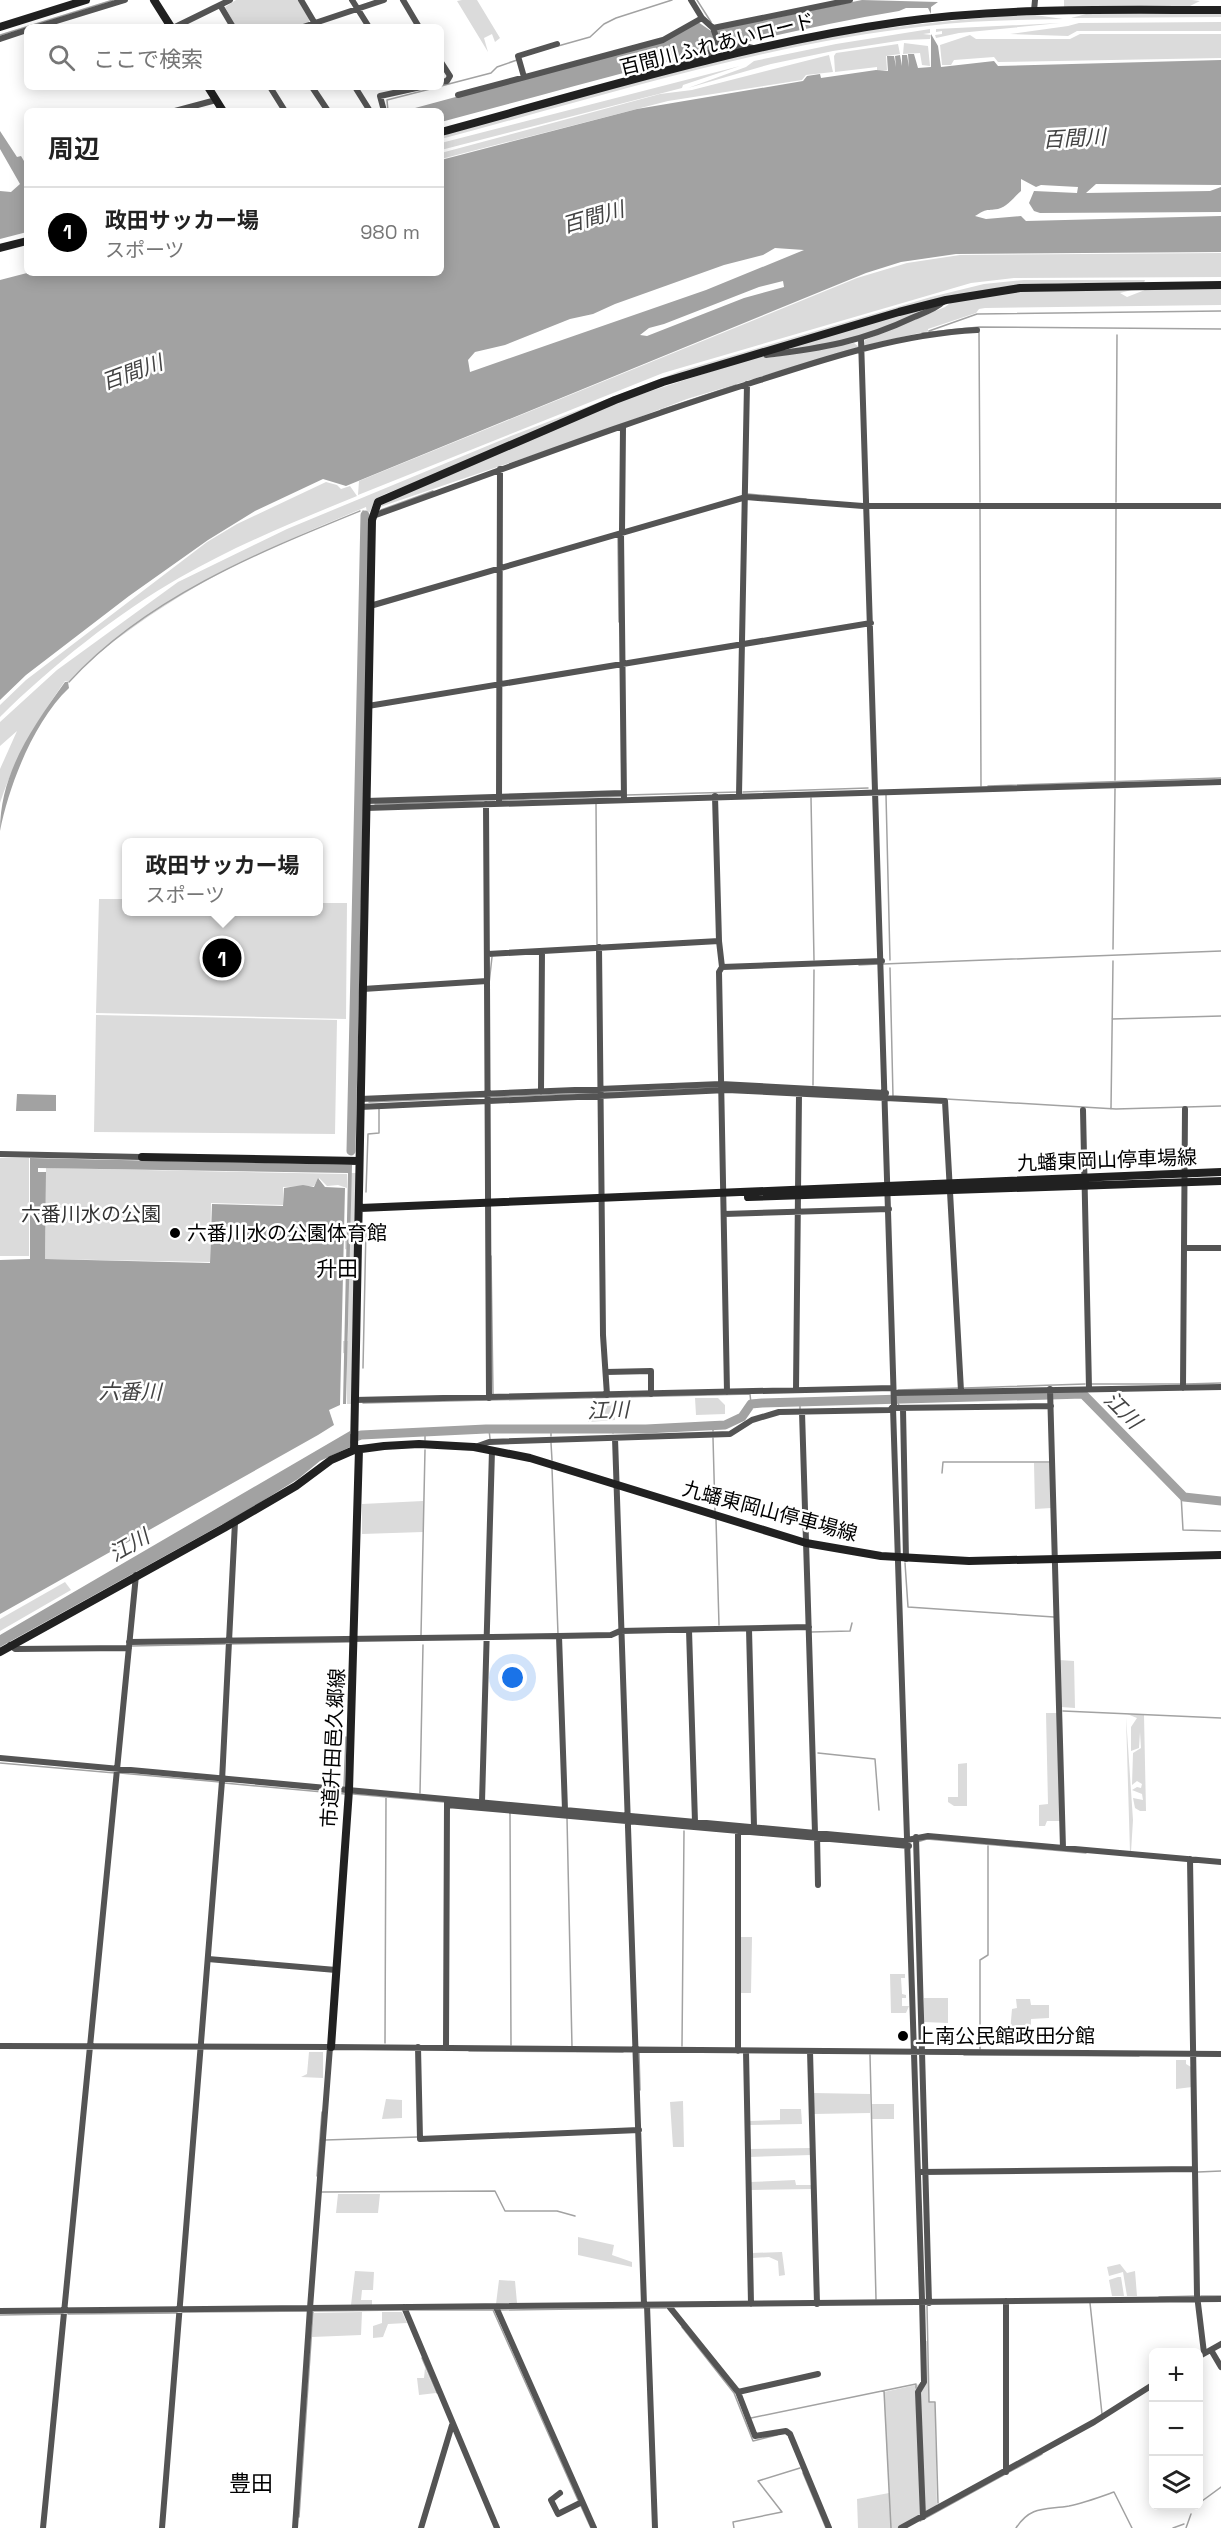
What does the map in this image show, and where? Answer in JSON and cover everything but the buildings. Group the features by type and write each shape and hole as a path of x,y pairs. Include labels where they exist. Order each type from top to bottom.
{"street":[{"path":"0,27 86,0"},
{"path":"47,24 125,0"},
{"path":"154,0 171,24"},
{"path":"179,24 230,0"},
{"path":"301,0 315,24"},
{"path":"352,0 367,24"},
{"path":"318,24 384,0"},
{"path":"403,0 417,24"},
{"path":"691,0 702,18 713,29 719,47"},
{"path":"713,29 850,0"},
{"path":"1034,10 1035,0"},
{"path":"220,5 231,24"},
{"name":"百間川ふれあいロード","path":"444,131 754,49 901,22 1034,10 1221,10"},
{"path":"458,95 663,40 702,18"},
{"path":"0,39 24,31"},
{"path":"525,77 518,59 557,44"},
{"path":"679,68 686,62 719,47 744,46 754,49"},
{"path":"444,67 450,76 444,82"},
{"path":"210,90 221,108"},
{"path":"272,90 283,108"},
{"path":"314,90 326,108"},
{"path":"357,90 368,108"},
{"path":"383,108 380,96 400,90"},
{"path":"186,108 216,100"},
{"path":"0,248 24,242"},
{"path":"356,1448 353,1430 360,1208 360,1103 372,516 375,506 382,498 524,441 615,400 764,351 946,300 988,292 1050,286 1221,285"},
{"path":"764,351 765,355 833,347 860,348 946,300"},
{"path":"372,516 685,403 860,348 936,332 977,330"},
{"path":"860,348 882,963 894,1392 898,1408 913,1844 922,2172 924,2382 918,2392 923,2517"},
{"path":"738,793 747,384"},
{"path":"623,427 621,622 624,664 624,796"},
{"path":"499,800 500,470"},
{"path":"370,606 746,495 866,505 1221,506"},
{"path":"368,706 869,623"},
{"path":"366,804 1221,782"},
{"path":"715,795 721,968 721,1087 728,1392"},
{"path":"366,804 486,804 499,800"},
{"path":"486,804 489,1398"},
{"path":"488,954 542,953 719,940"},
{"path":"599,949 607,1395"},
{"path":"541,1092 542,953"},
{"path":"721,968 882,963"},
{"path":"363,989 487,983"},
{"path":"721,1087 799,1094 886,1096"},
{"path":"360,1103 721,1087 945,1101 961,1389"},
{"path":"488,1097 541,1092 600,1092"},
{"path":"796,1390 799,1094"},
{"path":"1183,1385 1186,1248 1185,1109"},
{"path":"1083,1110 1089,1385"},
{"path":"0,1154 359,1161"},
{"name":"九蟠東岡山停車場線","path":"1185,1178 1221,1172"},
{"name":"九蟠東岡山停車場線","path":"360,1208 1185,1178 1221,1181"},
{"path":"725,1214 889,1209"},
{"path":"1186,1248 1221,1248"},
{"path":"606,1372 651,1371 651,1394"},
{"path":"354,1400 796,1390 894,1392 1050,1389 1089,1385 1221,1386"},
{"path":"1050,1389 1064,1848"},
{"path":"474,1447 489,1442 730,1434 767,1415 802,1412 1050,1405"},
{"path":"802,1412 807,1627 818,1885"},
{"path":"615,1438 655,2528"},
{"name":"九蟠東岡山停車場線","path":"0,1652 235,1522 296,1486 331,1460 356,1448 419,1444 492,1450 530,1458 806,1543 903,1559 944,1562 1221,1555"},
{"name":"市道升田邑久郷線","path":"329,2048 349,1793 355,1641 356,1448"},
{"path":"482,1802 492,1450"},
{"path":"162,2528 222,1781 235,1522"},
{"path":"44,2528 136,1575"},
{"path":"10,1645 15,1649 486,1639 611,1635 623,1632 807,1627"},
{"path":"749,1630 754,1827"},
{"path":"689,1631 695,1822"},
{"path":"559,1637 565,1810"},
{"path":"0,1758 629,1820 913,1844 1064,1848 1221,1862"},
{"path":"447,1802 482,1802 565,1810 629,1820 695,1822 817,1835"},
{"path":"446,2048 447,1802"},
{"path":"738,1828 738,2051"},
{"path":"1190,1861 1197,2297 1207,2353 1221,2367"},
{"path":"208,1959 334,1970"},
{"path":"0,2046 446,2048 637,2052 919,2051 1221,2054"},
{"path":"295,2528 329,2048"},
{"path":"418,2049 420,2138 639,2128"},
{"path":"746,2052 751,2302"},
{"path":"810,2053 817,2302"},
{"path":"922,2172 1194,2169"},
{"path":"922,2172 929,2301"},
{"path":"0,2311 64,2313 496,2309 751,2302 1006,2301 1197,2297 1221,2299"},
{"path":"1005,2471 1006,2301"},
{"path":"668,2305 738,2392 756,2437 786,2431 790,2434 829,2528"},
{"path":"404,2309 497,2528"},
{"path":"496,2309 580,2503 594,2528"},
{"path":"1207,2353 1221,2344"},
{"path":"738,2392 818,2374"},
{"path":"901,2528 1094,2422 1149,2387"},
{"path":"421,2528 452,2425"},
{"path":"560,2493 551,2500 558,2514 580,2503"}],"green space":[{"path":"236,0 298,0 310,19 304,24 234,24 225,7"},
{"path":"477,0 500,38 495,42 492,34 484,38 488,52 457,1"},
{"path":"1064,0 1200,1 1188,7 1064,7"},
{"path":"1090,13 1221,13 1221,17 1071,18"},
{"path":"1028,14 1063,19 944,24 865,34 804,45 682,74 444,138 444,133 626,83 765,49 838,35 946,21"},
{"path":"1221,22 1221,31 1077,31 1068,36 1010,34 1079,23"},
{"path":"1060,23 959,33 936,38 935,35 942,34 942,31 936,32 936,29"},
{"path":"930,29 930,33 923,34 931,35 930,39 904,40 833,51 771,64 688,88 746,67 754,61 836,44"},
{"path":"1080,34 1221,34 1221,58 998,62 994,57 954,60 951,65 942,65 940,45 970,35 976,39 1070,39"},
{"path":"904,43 928,46 930,66 922,65 920,53 903,54"},
{"path":"898,44 900,54 886,56 887,70 877,71 877,67 835,72 834,56 836,53"},
{"path":"829,55 833,72 806,75 802,80 668,101 444,158 444,152 660,94 692,90"},
{"path":"740,66 683,85 682,88 444,149 444,142"},
{"path":"1221,253 1221,277 1014,278 971,283 663,373 358,495 359,481 857,278 907,263 960,255"},
{"path":"1024,280 1145,280 1144,283 1059,283 1000,287 729,359 385,494 375,499 370,512 367,513 366,507 218,574 163,607 100,652 68,682 65,681 55,696 20,755 0,803 0,769 17,731 0,746 0,722 57,670 178,582 287,529 511,436 680,371 931,297 984,284"},
{"path":"1143,287 1120,293 1127,297 1150,288 1221,288 1221,305 985,308 928,329 928,331 863,346 865,340 945,307 953,301 1025,290"},
{"path":"935,305 884,331 832,346 775,351"},
{"path":"854,343 859,347 687,399 598,433 380,507 382,504 620,401 759,356 768,358"},
{"path":"326,482 337,485 341,489 350,486 357,496 244,544 156,592 85,642 40,679 0,717 0,705 26,680 207,542 237,524"},
{"path":"99,899 122,899 122,916 323,916 323,903 347,903 346,1019 96,1013"},
{"path":"96,1015 337,1020 335,1134 94,1132"},
{"path":"0,1158 29,1158 29,1256 0,1256"},
{"name":"六番川水の公園","path":"46,1168 347,1174 347,1188 338,1185 327,1186 319,1178 314,1186 283,1187 283,1205 211,1203 210,1262 45,1259"},
{"path":"351,1173 357,1173 352,1404 347,1404 347,1354 343,1353 343,1341 348,1341 349,1250 345,1249 345,1240 350,1240"},
{"path":"695,1398 718,1398 725,1405 725,1414 696,1415"},
{"path":"609,1400 615,1405 615,1420 588,1422 588,1416 607,1408"},
{"path":"1034,1463 1050,1463 1051,1508 1035,1509"},
{"path":"423,1501 423,1532 362,1534 362,1504"},
{"path":"65,1582 71,1590 0,1631 0,1619"},
{"path":"1059,1660 1074,1661 1075,1708 1061,1707"},
{"path":"1046,1713 1057,1713 1060,1821 1047,1821 1045,1826 1039,1826 1039,1805 1048,1804"},
{"path":"1127,1714 1144,1715 1146,1811 1135,1808 1133,1798 1143,1800 1142,1794 1132,1790 1137,1787 1141,1788 1142,1784 1137,1781 1132,1785 1133,1753 1141,1748 1140,1732 1139,1748 1131,1751 1131,1727 1137,1718"},
{"path":"1126,1717 1133,1820 1131,1852 1130,1852"},
{"path":"967,1763 967,1806 954,1806 948,1802 948,1797 958,1797 958,1764"},
{"path":"739,1937 752,1937 751,1993 739,1993"},
{"path":"890,1974 905,1974 905,1978 901,1978 902,1994 906,1995 906,1998 902,1998 902,2006 909,2006 906,2013 891,2013"},
{"path":"924,1998 948,1998 948,2023 924,2022"},
{"path":"1016,1999 1030,1999 1031,2005 1049,2005 1049,2018 1031,2019 1031,2032 1010,2032 1012,2009 1017,2008"},
{"path":"309,2052 323,2052 323,2078 301,2077 307,2074"},
{"path":"1176,2060 1186,2060 1186,2064 1191,2067 1192,2087 1176,2089"},
{"path":"813,2093 870,2094 870,2113 813,2114"},
{"path":"386,2099 402,2100 402,2118 382,2119"},
{"path":"683,2101 684,2147 673,2147 670,2102"},
{"path":"872,2104 894,2104 894,2119 872,2119"},
{"path":"780,2109 801,2109 802,2124 749,2125 749,2121 780,2120"},
{"path":"811,2148 811,2155 749,2157 749,2149"},
{"path":"795,2180 796,2185 812,2185 812,2189 750,2190 750,2182"},
{"path":"338,2194 380,2194 378,2213 336,2213"},
{"path":"578,2237 614,2245 612,2255 632,2262 632,2267 578,2255"},
{"path":"782,2252 785,2275 779,2276 778,2261 769,2257 752,2258 752,2253"},
{"path":"1120,2264 1127,2273 1135,2271 1137,2296 1127,2296 1123,2272 1109,2276 1107,2267"},
{"path":"355,2271 374,2272 373,2290 362,2290 361,2300 372,2300 372,2305 351,2305"},
{"path":"1121,2277 1124,2296 1112,2296 1109,2280"},
{"path":"499,2280 515,2281 517,2303 496,2304"},
{"path":"362,2312 361,2335 312,2337 314,2313"},
{"path":"382,2312 402,2312 407,2323 388,2324 383,2337 373,2338 373,2326 382,2323"},
{"path":"923,2341 927,2341 929,2402 935,2403 937,2507 898,2528 858,2528 857,2499 889,2493 884,2392 925,2383"},
{"path":"425,2368 436,2393 419,2395 417,2378 424,2378"}],"water":[{"path":"862,0 938,2 931,7 931,14 928,8 906,8 783,34 669,61 444,121 444,108 415,108 663,41 698,22 711,31"},
{"name":"百間川","path":"931,34 938,46 941,67 994,61 998,66 1221,60 1221,185 1096,184 1086,193 1210,191 1221,187 1221,212 1040,213 1034,211 1029,203 1034,191 1077,193 1078,187 1041,185 1036,187 1021,179 1021,191 1007,204 975,216 986,219 1021,216 1026,221 1221,216 1221,252 956,254 901,262 866,273 346,486 323,479 255,511 208,540 129,596 26,675 0,700 0,280 24,274 24,276 444,276 444,159 637,109 803,81 807,76 820,74 821,78 876,70 888,71 887,56 894,56 896,67 895,56 900,55 902,66 902,55 907,55 909,67 908,54 914,54 918,68 931,67","holes":["775,248 804,250 706,290 470,372 468,360 475,352 505,345 570,319 593,314 724,265 763,255","783,281 784,287 744,298 647,336 640,335 649,328 759,287"]},
{"path":"0,131 17,157 21,156 24,161 24,233 0,239 0,191 11,192 20,184 0,149"},
{"path":"65,682 68,682 69,688 45,718 25,755 10,794 0,831 1,810 12,770 30,734"},
{"path":"17,1094 56,1095 56,1111 16,1111"},
{"name":"六番川","path":"30,1158 352,1165 346,1404 343,1404 348,1173 38,1168 38,1172 46,1172 45,1259 210,1263 212,1204 283,1206 284,1188 303,1185 314,1187 318,1178 325,1187 345,1188 340,1405 329,1410 334,1425 318,1435 0,1614 0,1260 30,1259"},
{"path":"350,1431 350,1447 320,1461 298,1479 248,1510 0,1647 0,1635"}],"waterway":[{"path":"36,24 113,0"},
{"path":"558,46 590,37 604,24 616,18 672,0"},
{"path":"697,0 711,22"},
{"path":"0,35 24,28"},
{"path":"444,85 491,73 497,67 517,60"},
{"path":"388,108 387,100 426,90"},
{"path":"929,331 977,314 1221,311"},
{"path":"922,333 979,327 1221,329"},
{"path":"979,332 980,502"},
{"path":"1116,502 1117,335"},
{"path":"661,410 736,385"},
{"path":"381,510 433,491"},
{"path":"748,494 806,499"},
{"path":"980,509 981,786"},
{"path":"1115,780 1116,509"},
{"path":"69,682 99,652 168,602 243,561 360,511"},
{"path":"363,511 366,515"},
{"path":"351,1151 365,515"},
{"path":"618,538 619,622"},
{"path":"988,786 1221,778"},
{"path":"743,792 868,788"},
{"path":"1113,949 1115,789"},
{"path":"626,795 738,792"},
{"path":"886,795 890,960"},
{"path":"500,800 621,796"},
{"path":"811,798 814,960"},
{"path":"375,804 495,801"},
{"path":"596,803 597,945"},
{"path":"883,964 1221,951"},
{"path":"489,984 492,957"},
{"path":"1111,1109 1113,961"},
{"path":"859,965 878,964"},
{"path":"890,968 893,1096"},
{"path":"813,1085 814,970"},
{"path":"1112,1019 1221,1016"},
{"path":"602,1093 720,1087"},
{"path":"491,1097 597,1093"},
{"path":"369,1102 486,1097"},
{"path":"946,1099 1116,1109 1221,1106"},
{"path":"366,1192 368,1134 379,1133 379,1109"},
{"path":"363,1368 366,1228"},
{"path":"491,1256 493,1394"},
{"path":"1186,1384 1221,1383"},
{"path":"964,1388 1085,1384"},
{"path":"1090,1384 1181,1384"},
{"path":"898,1390 959,1388"},
{"path":"363,1403 750,1394 751,1404"},
{"name":"江川","path":"347,1440 361,1435 486,1429 646,1429 725,1425 742,1417 751,1404 762,1403 1083,1394 1184,1497 1221,1501"},
{"name":"江川","path":"897,1399 899,1406"},
{"name":"江川","path":"800,1401 800,1409"},
{"name":"江川","path":"713,1425 713,1431"},
{"path":"489,1429 490,1439"},
{"name":"江川","path":"551,1429 551,1436"},
{"path":"425,1432 425,1440"},
{"path":"713,1438 715,1511"},
{"path":"551,1443 552,1460"},
{"path":"421,1635 425,1450"},
{"path":"942,1473 943,1462 1050,1462"},
{"path":"552,1468 558,1634"},
{"path":"1181,1494 1183,1530 1221,1531"},
{"path":"716,1519 719,1625"},
{"path":"905,1563 908,1607 1054,1617"},
{"path":"811,1632 850,1631 852,1623"},
{"path":"230,1644 351,1642"},
{"path":"131,1646 225,1644"},
{"path":"420,1793 423,1645"},
{"path":"1063,1711 1221,1718"},
{"path":"344,1787 346,1737"},
{"path":"818,1753 875,1759 879,1810"},
{"path":"0,1763 115,1773"},
{"path":"120,1773 220,1782"},
{"path":"224,1783 345,1794"},
{"path":"353,1794 444,1802"},
{"path":"385,2043 386,1798"},
{"path":"510,1813 511,2045"},
{"path":"567,1818 572,2047"},
{"path":"682,2046 684,1831"},
{"path":"917,1842 927,1839 1086,1853"},
{"path":"980,2049 980,1960 988,1955 988,1846"},
{"path":"469,2051 623,2052"},
{"path":"639,2053 640,2090"},
{"path":"870,2055 876,2299"},
{"path":"964,2055 1139,2056"},
{"path":"317,2176 322,2112"},
{"path":"325,2140 418,2137"},
{"path":"1198,2172 1221,2171"},
{"path":"322,2192 495,2191 505,2211 557,2211 575,2216"},
{"path":"1159,2297 1196,2296"},
{"path":"1201,2296 1221,2296"},
{"path":"1090,2303 1102,2414"},
{"path":"927,2306 929,2402 935,2402 938,2503"},
{"path":"500,2310 645,2308"},
{"path":"650,2308 666,2308"},
{"path":"314,2311 402,2310"},
{"path":"407,2310 495,2310"},
{"path":"493,2310 578,2500"},
{"path":"182,2312 309,2311"},
{"path":"299,2517 313,2312"},
{"path":"68,2314 177,2313"},
{"path":"0,2315 63,2314"},
{"path":"682,2327 734,2393 753,2441 777,2435"},
{"path":"422,2358 437,2393"},
{"path":"751,2418 916,2384 916,2388"},
{"path":"884,2391 891,2528"},
{"path":"920,2521 1042,2454"},
{"path":"734,2528 733,2522 782,2512 758,2481 800,2468"},
{"path":"803,2473 826,2528"},
{"path":"1203,2500 1221,2487"},
{"path":"1016,2528 1027,2515 1033,2512 1075,2505 1114,2492 1132,2528"},
{"path":"580,2504 591,2528"},
{"path":"1186,2528 1191,2514"},
{"path":"1173,2528 1184,2524"}],"place":[{"name":"政田サッカー場","path":"222,958"},
{"name":"六番川水の公園体育館","path":"175,1233"},
{"name":"上南公民館政田分館","path":"903,2036"}],"district":[{"name":"升田","path":"337,1268"},
{"name":"豊田","path":"251,2483"}]}
